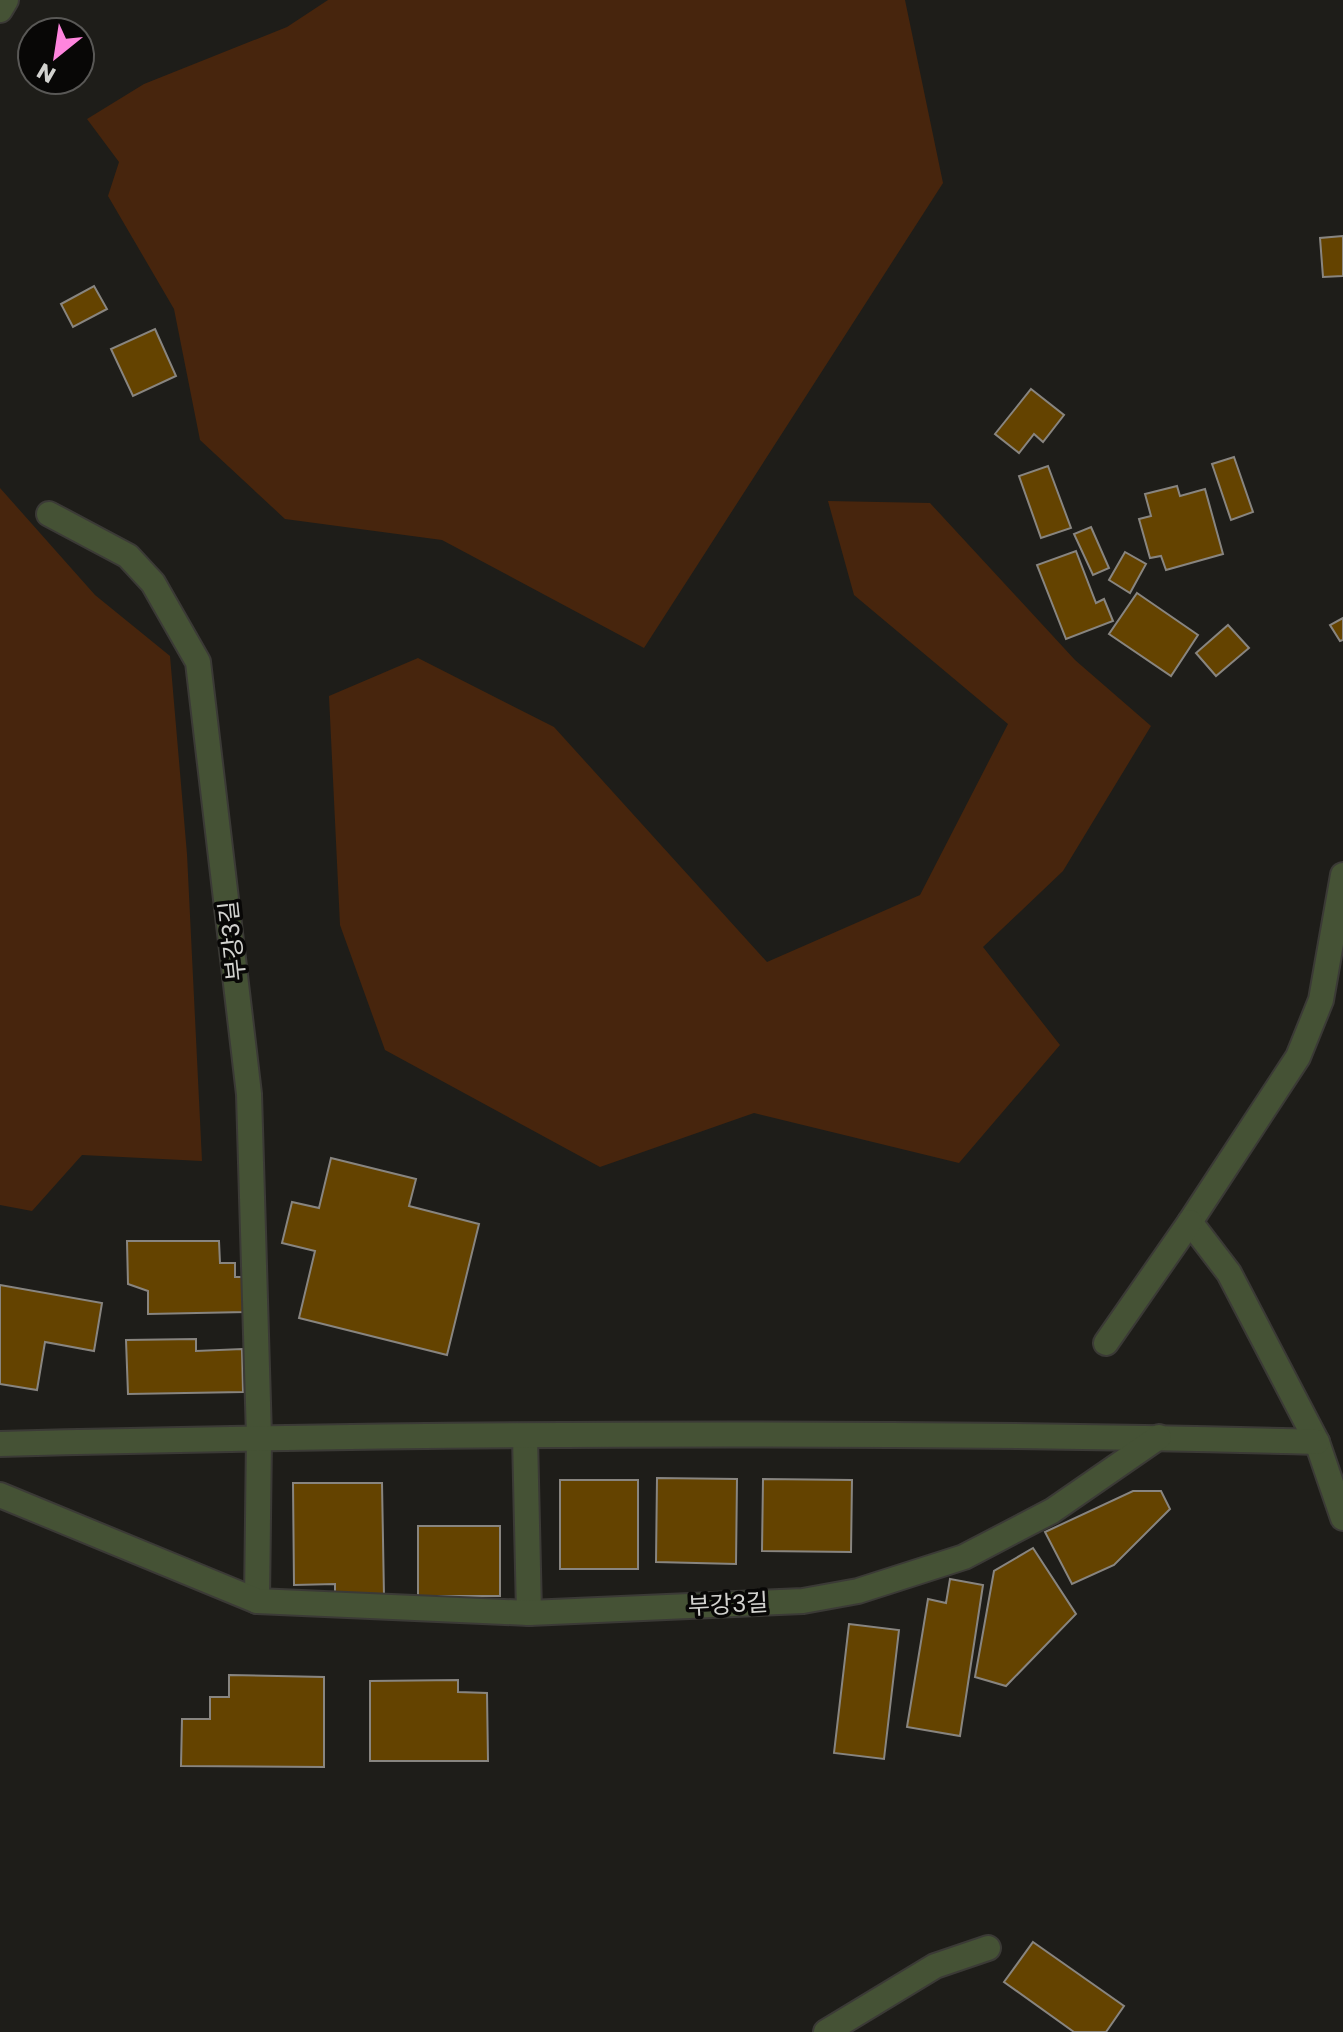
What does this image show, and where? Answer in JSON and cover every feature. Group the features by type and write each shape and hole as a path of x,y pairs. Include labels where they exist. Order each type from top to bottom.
{"street":[{"path":"0,10 6,0"},
{"name":"부강3길","path":"49,514 128,556 153,583 198,662 249,1094 259,1437 257,1601"},
{"path":"1106,1343 1298,1057 1321,1000 1343,875"},
{"path":"1190,1222 1229,1273 1317,1442 1343,1518"},
{"path":"525,1436 529,1613"},
{"path":"0,1444 259,1437 525,1436 1159,1437 1317,1442"},
{"name":"부강3길","path":"0,1495 257,1601 529,1613 803,1601 858,1591 964,1557 1052,1511 1159,1437"},
{"path":"826,2032 935,1966 988,1948"}],"shaded area":[{"path":"328,0 905,0 943,183 644,648 442,540 285,519 200,440 174,309 108,196 119,162 87,119 144,84 287,27"},
{"path":"0,488 95,595 170,656 187,854 202,1161 82,1155 32,1211 0,1205"},
{"path":"828,501 930,503 1075,660 1151,726 1063,871 983,947 1060,1045 959,1163 754,1113 600,1167 385,1050 340,925 329,696 418,658 554,727 767,962 920,895 1008,724 854,595"}],"building":[{"path":"1343,236 1343,276 1323,277 1320,238"},
{"path":"94,286 107,309 73,327 61,304"},
{"path":"155,329 176,376 133,396 111,349"},
{"path":"1031,389 1064,415 1043,442 1034,434 1019,453 995,434"},
{"path":"1234,457 1253,512 1231,520 1212,464"},
{"path":"1048,466 1071,528 1041,538 1019,476"},
{"path":"1177,486 1180,496 1205,489 1223,554 1166,570 1161,556 1150,558 1139,519 1151,516 1145,494"},
{"path":"1091,527 1109,568 1093,575 1074,534"},
{"path":"1076,551 1096,603 1104,599 1113,621 1066,639 1037,565"},
{"path":"1125,552 1146,564 1130,593 1109,580"},
{"path":"1137,593 1198,635 1171,676 1109,634"},
{"path":"1343,618 1343,640 1340,641 1330,625"},
{"path":"1228,625 1249,648 1216,676 1196,653"},
{"path":"331,1158 416,1179 409,1206 479,1224 447,1355 299,1318 315,1251 282,1243 292,1202 319,1208"},
{"path":"127,1241 219,1241 220,1263 235,1263 235,1277 245,1277 246,1312 148,1314 148,1291 128,1284"},
{"path":"0,1285 102,1303 94,1351 45,1342 37,1390 0,1384"},
{"path":"196,1339 196,1351 242,1349 243,1392 128,1394 126,1340"},
{"path":"657,1478 737,1479 736,1564 656,1562"},
{"path":"763,1479 852,1480 851,1552 762,1551"},
{"path":"560,1480 638,1480 638,1569 560,1569"},
{"path":"293,1483 382,1483 384,1596 335,1597 335,1584 294,1585"},
{"path":"1133,1491 1161,1491 1170,1509 1114,1565 1072,1584 1045,1532"},
{"path":"418,1526 500,1526 500,1596 418,1596"},
{"path":"1033,1548 1076,1614 1006,1686 975,1677 994,1571"},
{"path":"950,1579 983,1585 960,1736 907,1727 928,1599 946,1603"},
{"path":"849,1624 899,1630 884,1759 834,1753"},
{"path":"229,1675 324,1677 324,1767 181,1766 182,1719 210,1719 210,1697 229,1697"},
{"path":"458,1680 458,1692 487,1693 488,1761 370,1761 370,1681"},
{"path":"1033,1942 1124,2006 1106,2032 1074,2032 1004,1982"}]}
